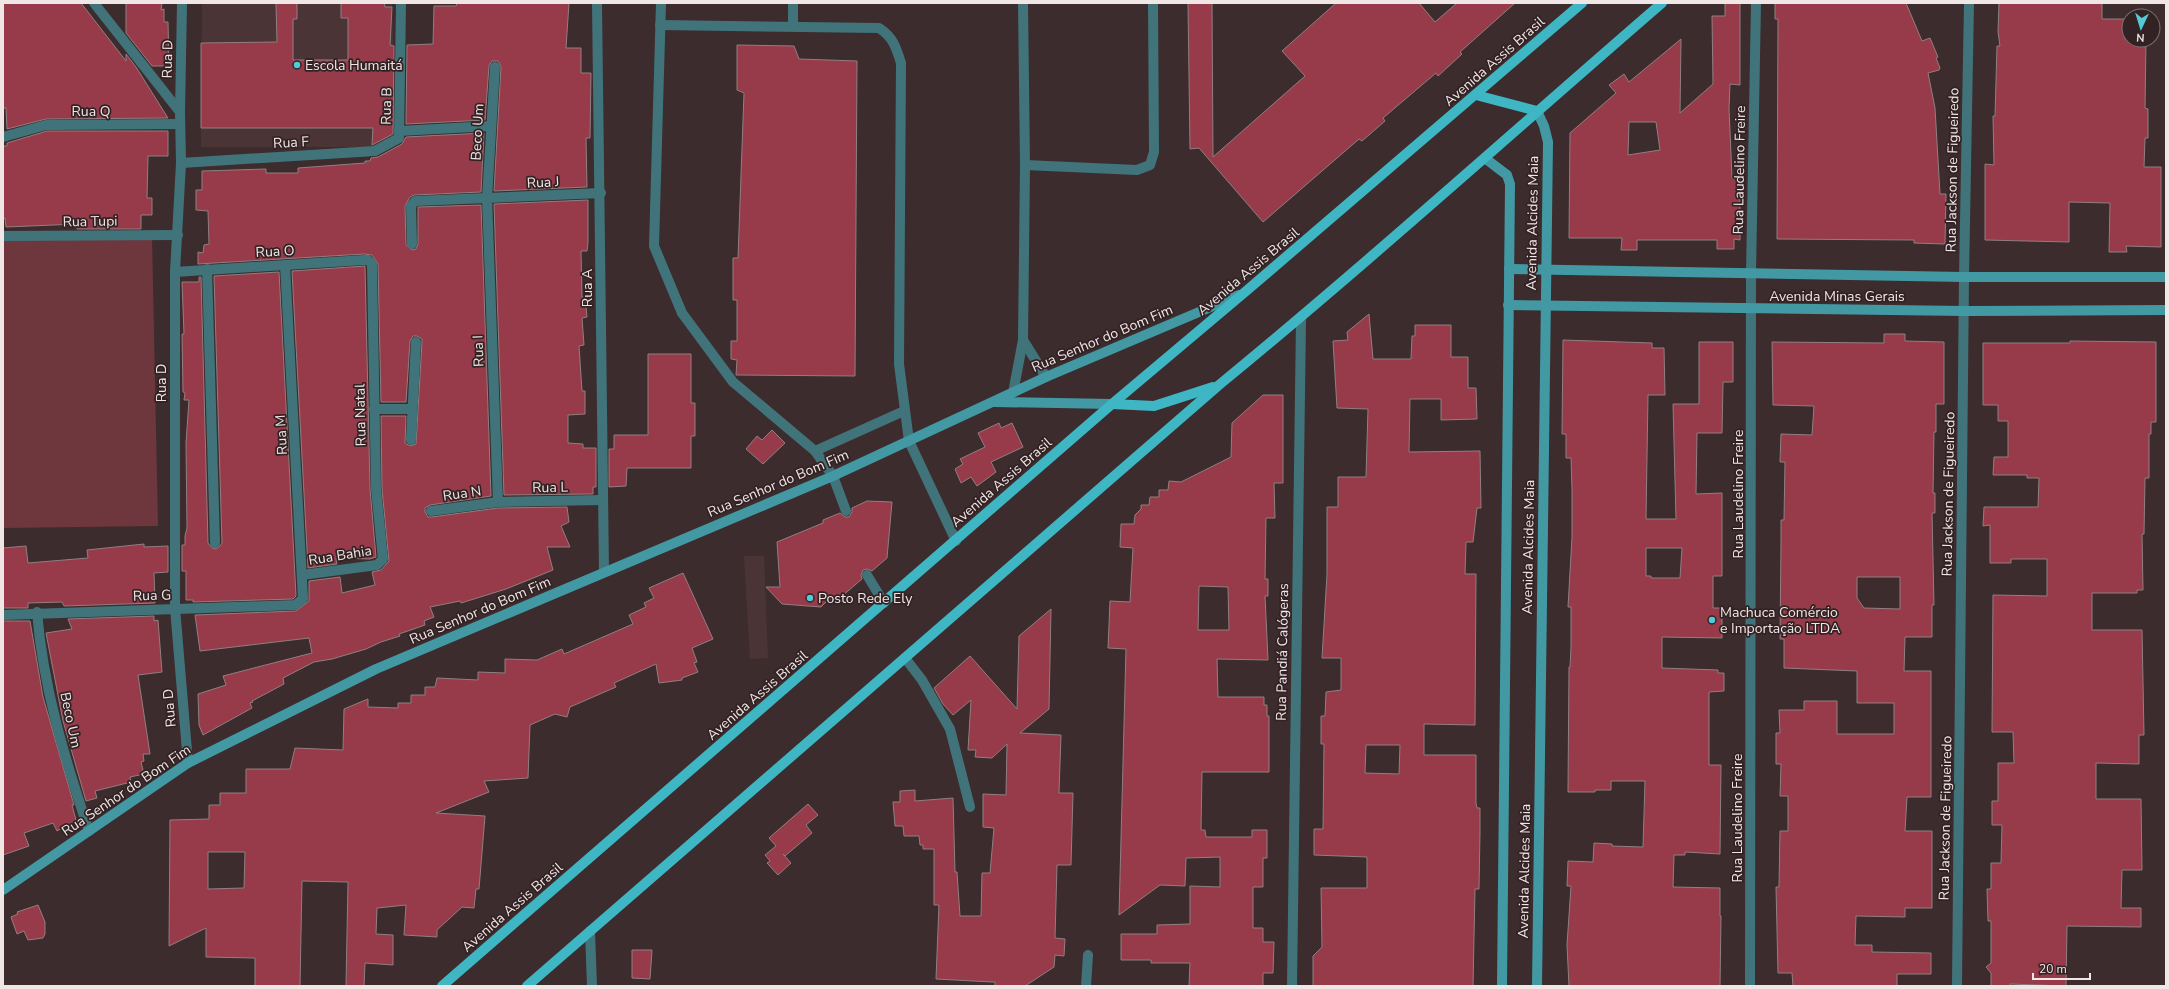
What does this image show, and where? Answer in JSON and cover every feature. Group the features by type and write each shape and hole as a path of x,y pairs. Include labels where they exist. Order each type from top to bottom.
{"main road":[{"name":"Avenida Assis Brasil","path":"442,986 1112,404 1582,3"},
{"path":"527,986 1219,385 1301,319 1486,159 1537,111 1662,3"},
{"path":"1476,95 1537,111"},
{"path":"1112,404 1154,406 1219,385"}],"street":[{"path":"94,3 180,112"},
{"name":"Rua D","path":"182,3 180,112 181,163 175,272 175,608 188,763"},
{"name":"Rua B","path":"399,134 401,3"},
{"name":"Rua A","path":"597,3 601,193 602,500 604,572"},
{"path":"661,3 654,246 682,313 733,382 814,450 833,476 846,511"},
{"path":"793,3 793,26"},
{"path":"1013,392 1023,340 1026,165 1023,3"},
{"path":"1026,165 1137,170 1150,165 1154,152 1153,3"},
{"name":"Rua Laudelino Freire","path":"1750,986 1751,273 1756,3"},
{"name":"Rua Jackson de Figueiredo","path":"1957,986 1964,277 1969,3"},
{"path":"660,24 878,28 888,34 895,43 901,63 899,364 904,411 909,441 956,541"},
{"name":"Beco Um","path":"487,198 495,67"},
{"name":"Avenida Alcides Maia","path":"1537,111 1544,126 1548,142 1545,270 1537,986"},
{"name":"Rua Q","path":"3,137 46,125 180,124"},
{"path":"399,134 491,126"},
{"name":"Rua F","path":"181,163 375,151 399,134"},
{"name":"Avenida Alcides Maia","path":"1486,159 1507,175 1510,184 1502,986"},
{"name":"Rua J","path":"412,244 411,206 414,202 601,193"},
{"name":"Rua I","path":"487,198 498,502"},
{"name":"Rua Tupi","path":"3,236 178,235"},
{"name":"Rua O","path":"175,272 364,260 370,262 372,267"},
{"name":"Rua M","path":"286,265 304,596 301,602"},
{"name":"Rua Natal","path":"372,267 376,490 382,562"},
{"path":"207,269 214,542"},
{"name":"Avenida Minas Gerais","path":"1509,269 1964,277 2166,277"},
{"name":"Rua Senhor do Bom Fim","path":"3,890 188,763 376,669 833,476 1046,377 1245,292"},
{"name":"Avenida Minas Gerais","path":"1508,304 1545,306 1964,311 2166,310"},
{"name":"Rua Pandiá Calógeras","path":"1292,986 1301,319"},
{"path":"1023,340 1046,377"},
{"path":"411,440 416,342"},
{"name":"Rua Senhor do Bom Fim","path":"993,402 1112,404"},
{"path":"374,409 412,409"},
{"path":"814,450 904,411"},
{"name":"Rua L","path":"498,502 602,500"},
{"name":"Rua N","path":"431,511 498,502"},
{"name":"Rua Bahia","path":"302,575 377,565 382,562"},
{"path":"867,575 884,603"},
{"name":"Rua G","path":"3,615 37,612 294,605 301,602"},
{"name":"Beco Um","path":"37,612 40,640 65,761 89,831"},
{"path":"905,658 922,680 950,729 970,807"},
{"path":"590,931 592,986"},
{"path":"1086,986 1088,955"}],"shaded area":[{"name":"Escola Humaitá","path":"202,3 392,3 395,120 387,140 376,147 201,147"},
{"path":"152,237 158,526 3,528 3,240"},
{"path":"744,556 764,556 768,658 750,659"}],"building":[{"path":"3,3 81,3 126,61 126,54 136,67 168,118 46,119 7,129 6,108 3,108"},
{"path":"126,3 162,3 161,10 164,9 164,22 168,22 169,66 152,66 126,33"},
{"name":"Escola Humaitá","path":"276,3 297,3 297,19 293,19 293,60 348,60 348,18 341,18 341,3 384,3 385,7 392,7 390,45 394,46 393,134 372,145 373,128 201,128 201,43 277,42"},
{"path":"457,3 569,3 566,48 581,48 581,73 591,73 590,138 586,138 587,187 494,191 501,67 498,61 492,61 489,66 485,120 406,124 407,45 433,44 434,6 456,6"},
{"path":"1188,3 1212,3 1213,157 1305,76 1282,51 1336,3 1419,3 1435,22 1457,3 1515,3 1460,52 1462,54 1438,76 1436,73 1383,118 1385,121 1362,141 1359,139 1263,222 1199,148 1190,149"},
{"path":"1725,3 1740,3 1740,85 1730,84 1729,109 1732,178 1740,178 1740,240 1734,239 1734,249 1717,249 1717,240 1637,240 1637,250 1621,250 1622,238 1569,238 1570,133 1616,93 1609,85 1624,74 1629,82 1681,39 1680,113 1713,84 1712,16 1725,16","holes":["1629,122 1656,122 1660,150 1628,155"]},
{"path":"1775,3 1906,3 1922,41 1930,38 1938,57 1936,58 1940,68 1939,70 1928,73 1935,108 1940,194 1946,194 1945,244 1914,243 1914,240 1777,239 1778,19 1775,19"},
{"path":"1999,3 2102,3 2102,19 2121,19 2121,48 2146,48 2145,108 2148,109 2148,138 2145,138 2144,167 2161,167 2161,247 2126,246 2127,252 2109,252 2110,203 2069,202 2069,242 1985,240 1985,164 1994,165 1993,116 1995,116 1997,46 2000,46 1998,32"},
{"path":"737,45 794,46 799,59 857,61 855,376 736,375 737,360 731,359 731,341 737,341 737,300 733,300 733,258 738,258 744,93 737,90"},
{"path":"47,131 168,131 168,156 148,156 147,198 152,198 152,215 141,215 141,229 77,229 77,224 6,227 5,218 3,219 3,146 7,146 7,143"},
{"path":"484,133 481,192 414,195 410,197 405,206 406,245 412,250 416,249 418,244 418,207 481,205 491,496 430,505 425,508 425,512 428,517 432,517 498,508 567,507 569,522 561,526 570,547 547,547 553,570 506,589 461,603 460,601 430,607 434,617 424,621 425,625 399,634 400,636 366,649 332,659 314,662 283,678 284,684 252,701 253,702 250,703 252,708 203,735 199,725 198,694 226,685 223,676 312,653 309,638 200,651 195,615 296,611 309,601 309,581 340,577 342,593 375,585 372,572 381,570 389,561 382,489 381,416 406,416 405,443 410,446 416,444 422,339 417,336 413,336 410,341 406,402 381,402 378,264 372,255 364,254 198,264 198,252 203,253 204,245 209,244 208,211 196,210 196,190 202,190 202,171 266,169 266,173 298,173 298,168 365,163 365,161 370,161 371,158 378,157 402,144 406,137"},
{"path":"588,200 587,251 581,251 582,297 585,297 587,317 582,318 584,345 579,346 582,391 585,391 585,414 568,415 568,443 583,444 583,448 596,448 596,487 593,487 593,494 504,495 494,204"},
{"path":"365,266 370,489 376,557 370,559 336,558 337,564 308,568 292,271"},
{"path":"279,272 296,596 293,599 193,602 193,600 186,600 186,571 182,571 182,545 185,545 187,528 186,443 189,400 184,400 185,393 183,392 182,334 184,334 182,282 199,282 199,277 201,277 208,543 212,548 216,549 222,543 214,276"},
{"path":"1369,314 1373,359 1411,359 1412,336 1415,336 1415,325 1451,325 1451,357 1468,357 1468,388 1476,388 1477,419 1441,420 1441,399 1410,399 1409,452 1480,451 1481,508 1477,508 1473,542 1466,542 1465,574 1476,574 1475,725 1424,724 1424,755 1476,755 1476,803 1477,808 1480,808 1480,832 1479,889 1475,889 1473,986 1313,986 1313,956 1322,947 1321,888 1367,888 1367,857 1314,855 1314,829 1323,829 1324,744 1321,744 1321,716 1325,716 1326,692 1341,690 1341,658 1322,658 1327,574 1327,507 1338,507 1338,477 1366,477 1368,409 1337,408 1333,341 1348,340 1347,332","holes":["1366,745 1400,745 1399,774 1365,773"]},
{"path":"1884,334 1905,334 1905,341 1944,342 1944,404 1936,404 1936,432 1934,432 1933,493 1935,493 1935,513 1932,513 1934,605 1932,605 1932,637 1905,637 1904,671 1931,671 1931,797 1907,797 1905,831 1932,831 1932,908 1905,908 1905,917 1856,916 1855,945 1872,945 1872,952 1931,953 1931,974 1897,974 1897,986 1793,986 1792,973 1778,973 1776,887 1779,887 1780,831 1788,831 1788,796 1780,796 1781,764 1776,764 1776,733 1780,733 1779,710 1804,710 1804,701 1837,701 1837,734 1894,734 1894,703 1857,703 1857,671 1784,668 1784,639 1780,639 1781,520 1784,520 1785,462 1780,462 1781,434 1812,435 1814,406 1773,405 1772,342 1884,343","holes":["1857,577 1900,577 1900,609 1864,608 1857,598"]},
{"path":"1563,340 1652,343 1652,348 1664,348 1665,395 1648,395 1646,519 1676,519 1673,404 1699,404 1699,342 1733,342 1733,382 1723,382 1722,433 1697,433 1696,494 1722,493 1722,576 1713,576 1713,608 1722,608 1722,638 1662,637 1662,668 1718,670 1718,673 1724,673 1724,691 1709,692 1709,765 1721,765 1720,854 1685,852 1685,855 1674,855 1673,887 1720,888 1720,986 1569,986 1567,945 1571,886 1567,886 1568,861 1593,862 1594,843 1612,844 1612,846 1643,847 1645,781 1611,781 1611,790 1595,790 1595,792 1568,792 1571,607 1568,607 1572,537 1572,490 1571,458 1566,458 1566,434 1562,434","holes":["1646,548 1682,548 1680,578 1651,578 1651,576 1646,576"]},
{"path":"2070,341 2156,342 2156,422 2151,422 2151,434 2149,434 2149,478 2145,478 2144,534 2142,534 2143,590 2137,590 2137,593 2092,593 2092,630 2142,630 2144,735 2139,735 2139,764 2096,763 2096,799 2141,799 2142,870 2122,870 2121,908 2141,908 2141,927 2067,926 2066,986 2010,984 2010,986 1991,986 1991,973 1986,967 1991,963 1991,921 1988,921 1987,889 1991,889 1991,863 2001,863 2002,825 1992,825 1992,801 1998,801 1998,763 2014,763 2013,732 1992,732 1993,595 2047,596 2047,559 2011,559 2011,563 1990,563 1990,525 1983,526 1984,507 2038,507 2039,478 2027,478 2027,475 1993,475 1994,457 2008,457 2008,421 1998,421 1998,405 1983,405 1983,343 2070,343"},
{"path":"648,354 691,354 691,403 695,403 695,436 691,436 691,468 627,468 626,486 609,487 609,449 614,449 614,435 648,435"},
{"path":"1263,395 1283,395 1283,483 1274,483 1275,518 1266,518 1265,579 1268,579 1268,596 1265,596 1268,660 1217,659 1218,697 1264,697 1264,705 1267,705 1267,716 1269,716 1269,772 1202,772 1201,830 1205,830 1206,837 1252,837 1252,830 1267,830 1267,858 1263,858 1263,887 1253,887 1253,928 1263,928 1263,942 1274,942 1273,973 1263,973 1263,986 1189,986 1190,963 1151,963 1151,960 1121,960 1121,934 1157,934 1157,925 1190,924 1190,886 1220,887 1220,857 1186,858 1185,886 1160,885 1119,915 1126,649 1108,648 1110,601 1130,602 1133,548 1120,547 1121,524 1134,524 1135,515 1141,509 1141,505 1149,505 1150,497 1159,497 1159,490 1168,490 1169,481 1181,482 1231,457 1232,423","holes":["1199,586 1228,587 1229,630 1198,630"]},
{"path":"999,423 1001,428 1012,423 1023,447 991,462 996,472 977,486 971,477 961,483 955,469 963,464 960,459 985,447 978,433"},
{"path":"772,430 785,443 763,464 746,449 757,436 762,440"},
{"path":"867,501 892,502 887,558 872,571 867,569 863,570 861,575 862,579 835,602 827,601 821,607 782,604 766,587 780,587 777,542 823,523 823,520 840,513 845,517 849,517 852,512 852,508"},
{"path":"144,544 144,547 168,546 168,572 154,573 155,603 64,606 62,602 28,603 28,608 3,608 3,548 26,546 28,563 88,558 87,550"},
{"path":"683,573 713,639 692,648 697,662 694,663 698,672 682,678 682,680 659,683 656,664 614,683 616,687 570,707 567,717 555,714 530,725 528,778 484,781 489,792 436,813 485,816 479,889 476,889 474,908 462,907 437,930 437,937 404,935 406,905 377,908 376,934 393,935 393,965 365,963 364,986 346,986 348,882 302,881 300,986 255,986 255,958 206,957 206,928 169,946 170,820 209,819 209,805 220,805 220,793 246,793 246,769 290,769 295,748 343,750 344,709 368,699 368,707 398,708 398,703 411,703 411,695 425,695 425,687 435,687 437,678 478,680 478,672 505,673 505,659 537,660 562,649 564,654 633,624 629,615 646,607 644,603 654,598 649,588","holes":["208,852 245,852 244,888 208,889"]},
{"path":"1051,609 1049,709 1020,733 1061,735 1059,793 1073,793 1071,865 1057,865 1055,938 1065,939 1064,956 1055,955 1054,967 1025,986 995,986 995,982 936,979 939,905 934,905 934,849 923,849 923,845 920,845 919,836 904,836 903,826 895,826 893,802 900,802 900,791 915,790 915,801 953,798 955,872 957,872 960,916 981,916 982,873 990,873 994,828 983,827 983,794 1006,795 1007,744 992,758 975,757 976,750 968,750 971,700 953,715 943,704 934,688 970,656 1017,709 1019,636"},
{"path":"154,616 154,621 158,620 162,672 138,675 150,754 143,754 144,761 141,762 144,774 130,777 131,782 95,791 97,798 86,801 63,721 46,633 72,629 68,619"},
{"path":"3,621 30,621 43,697 74,805 72,805 76,820 57,831 53,823 24,833 29,846 3,855"},
{"path":"808,804 818,815 806,825 812,833 785,856 783,854 791,863 778,875 767,863 770,861 765,855 776,846 769,838"},
{"path":"38,905 45,922 45,934 43,938 28,940 24,931 17,934 11,917 18,914 17,912"},
{"path":"632,950 652,950 650,979 632,978"}],"place":[{"name":"Escola Humaitá","path":"297,65"},
{"name":"Posto Rede Ely","path":"810,598"},
{"name":"Machuca Comércio e Importação LTDA","path":"1712,620"}]}
